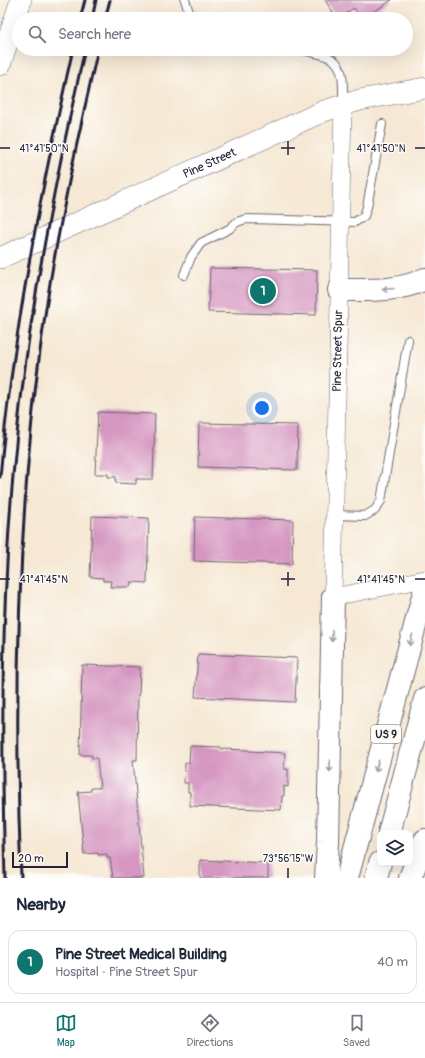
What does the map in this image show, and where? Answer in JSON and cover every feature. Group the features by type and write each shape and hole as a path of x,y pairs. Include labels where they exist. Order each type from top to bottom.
{"highway":[{"path":"339,290 397,289 425,279"},
{"name":"US 9","path":"347,878 425,589"},
{"path":"326,878 333,597"},
{"name":"US 9","path":"389,830 425,699"},
{"path":"410,878 425,840"},
{"path":"376,878 379,866"}],"street":[{"path":"17,12 21,0"},
{"path":"0,65 12,28"},
{"name":"Pine Street","path":"0,258 301,121 343,104 425,88"},
{"name":"Pine Street Spur","path":"333,597 343,104"},
{"path":"333,597 425,579"}],"lane":[{"path":"185,0 189,12"},
{"path":"326,56 337,62 341,68 343,77 343,104"},
{"path":"184,275 191,257 201,243 229,229 237,222 246,219 355,222 364,216 367,207 382,124"},
{"path":"334,515 365,516 375,510 381,501 408,340"}],"building":[{"path":"325,0 392,0 373,12 357,12 354,8 348,12 333,12"},
{"path":"210,268 317,270 316,315 208,312"},
{"path":"98,412 155,414 153,479 136,479 136,484 116,483 116,477 108,477 108,474 95,474"},
{"path":"199,423 298,425 297,470 198,467"},
{"path":"92,516 149,518 147,583 131,582 130,587 110,587 111,581 103,581 103,578 90,577"},
{"path":"195,517 293,520 292,564 194,561"},
{"path":"198,654 297,658 295,702 195,697"},
{"path":"82,665 140,667 137,760 133,760 144,878 113,878 110,858 107,858 107,854 84,854 78,792 91,791 91,788 100,788 97,758 92,758 92,755 80,755"},
{"path":"190,746 221,747 221,749 285,753 284,769 288,769 288,787 284,786 284,796 282,796 281,810 190,806 190,792 188,792 188,783 184,783 185,763 189,763"},
{"path":"200,860 268,863 268,878 200,878"}],"railway":[{"path":"82,12 85,0"},
{"path":"93,12 96,0"},
{"path":"107,12 110,0"},
{"path":"0,477 12,369 20,315 39,208 71,56"},
{"path":"5,878 3,814 4,622 11,494 17,430 25,367 44,247 67,128 83,56"},
{"path":"21,878 18,654 20,580 31,431 39,357 55,254 72,166 96,56"}],"place":[{"name":"Pine Street Medical Building","path":"263,291"}]}
